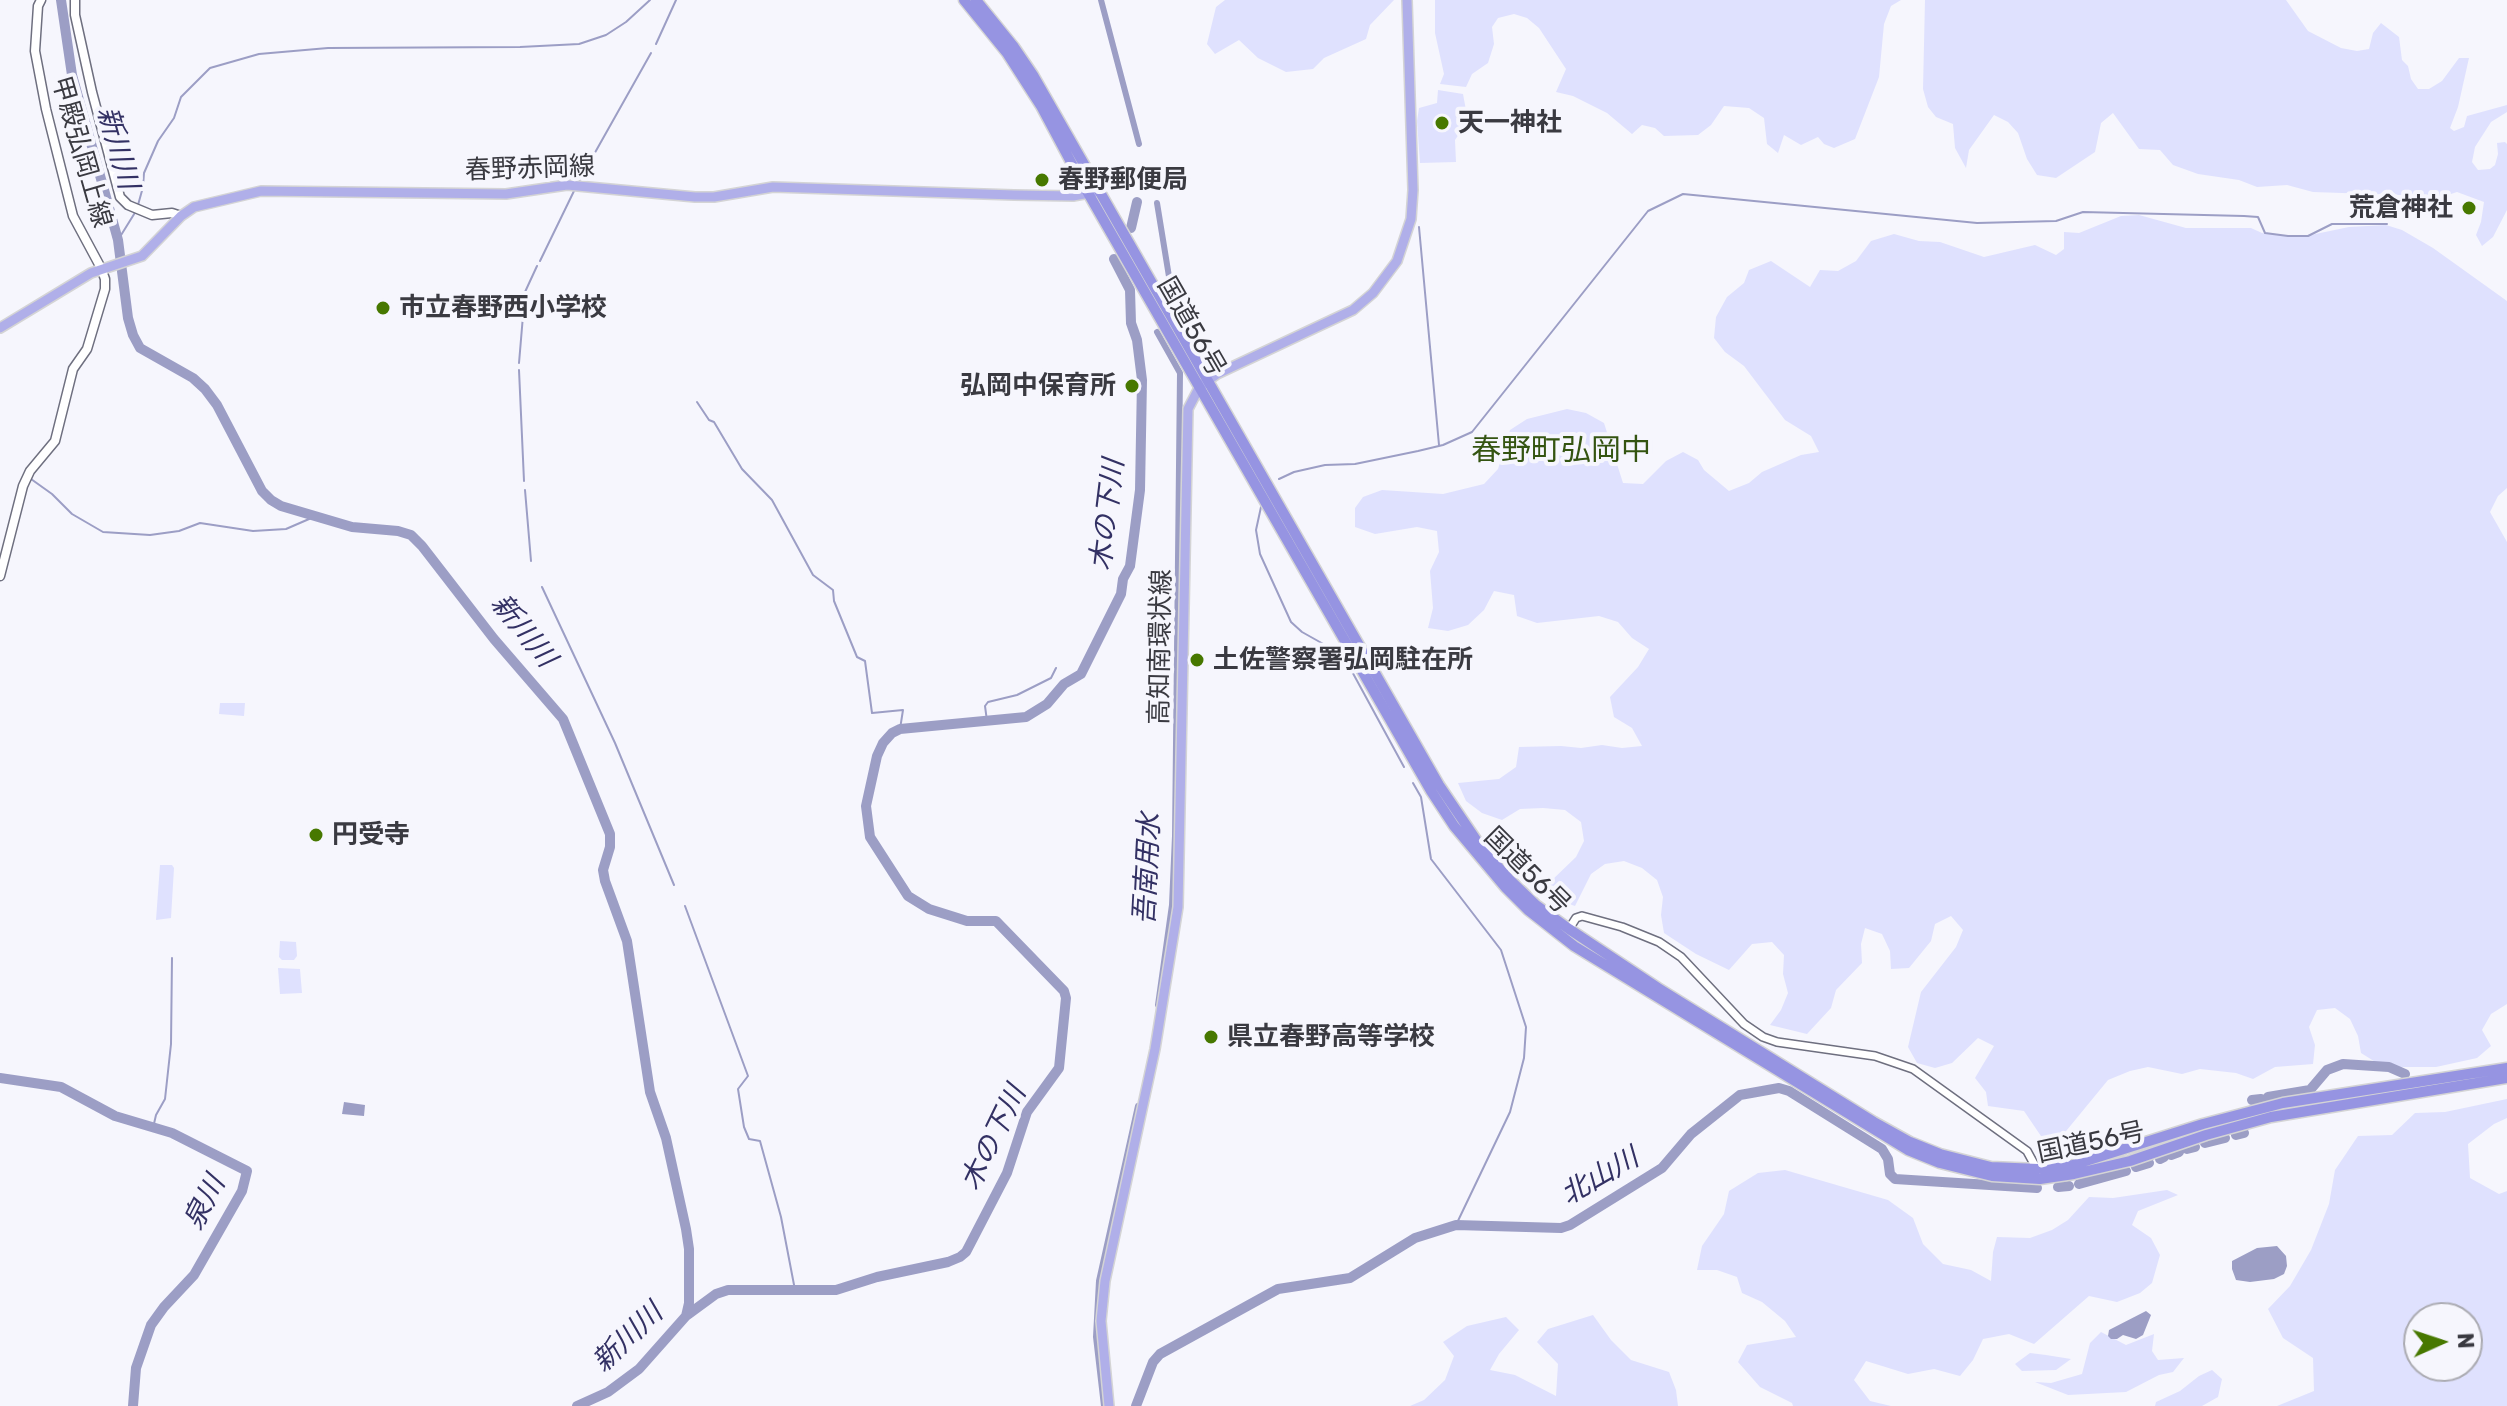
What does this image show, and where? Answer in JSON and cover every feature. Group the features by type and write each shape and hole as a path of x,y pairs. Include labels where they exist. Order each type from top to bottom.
{"highway":[{"name":"国道56号","path":"964,0 989,28 1020,72 1094,193 1462,820 1509,879 1536,905 1569,929 1671,996 1910,1142 1970,1163 2039,1174 2283,1103 2507,1068"},
{"name":"国道56号","path":"976,0 1033,75 1094,193"},
{"name":"国道56号","path":"1204,383 1431,791 1477,855 1528,910 1574,946 1908,1150 1969,1172 2011,1178 2102,1168 2279,1115 2507,1078"}],"main road":[{"name":"甲殿弘岡上線","path":"41,0 35,51 46,109 73,216 101,268"},
{"name":"甲殿弘岡上線","path":"75,0 75,15 116,188 128,205 152,215 172,213 181,216"},
{"path":"1204,383 1353,310 1373,293 1397,261 1411,219 1413,190 1407,0"},
{"name":"春野赤岡線","path":"0,328 101,268 142,256 181,216 203,204 261,191 506,194 567,185 695,197 714,197 773,187 951,194 1094,193"},
{"path":"0,576 23,486 30,471 55,441 73,369 87,349 105,289 101,268"},
{"name":"高知南環状線","path":"1109,1406 1101,1321 1105,1281 1155,1049 1178,907 1185,453 1188,409 1204,383"}],"street":[{"path":"1569,929 1576,918 1582,916 1659,942 1681,957 1744,1024 1763,1037 1777,1042 1875,1056 1913,1069 2027,1151 2039,1174"}],"shaded area":[{"path":"1225,0 1394,0 1370,25 1366,39 1324,58 1313,69 1286,72 1258,58 1239,40 1215,54 1207,44 1216,7"},
{"path":"1435,0 1901,0 1891,6 1884,24 1879,77 1855,139 1834,148 1818,137 1801,145 1784,135 1778,153 1767,144 1764,118 1749,108 1724,106 1711,125 1698,135 1664,136 1655,128 1642,125 1632,134 1607,113 1573,96 1556,92 1566,69 1539,28 1527,18 1514,14 1498,18 1492,27 1494,44 1488,63 1472,74 1466,87 1440,84 1444,74 1435,33"},
{"path":"1925,0 2286,0 2308,31 2341,48 2357,51 2369,49 2373,33 2381,23 2399,37 2402,60 2418,89 2429,89 2442,81 2459,58 2469,58 2450,128 2454,131 2464,127 2467,116 2507,105 2507,112 2491,122 2475,147 2472,162 2478,170 2490,169 2495,165 2498,154 2497,143 2507,144 2507,210 2493,237 2482,246 2476,235 2484,202 2457,192 2433,200 2420,193 2313,192 2287,185 2257,187 2239,180 2198,174 2173,165 2160,150 2139,149 2113,113 2101,123 2095,152 2056,178 2037,175 2027,159 2018,133 2008,122 1994,115 1969,150 1966,168 1955,148 1953,124 1936,117 1928,107 1923,89"},
{"path":"1438,90 1463,94 1468,121 1455,140 1456,162 1420,163 1419,108 1437,103"},
{"path":"2139,215 2186,228 2251,228 2262,233 2301,237 2349,227 2386,225 2402,230 2433,248 2507,301 2507,488 2498,496 2490,512 2507,542 2507,1004 2491,1014 2482,1030 2491,1046 2477,1058 2436,1067 2395,1067 2377,1063 2361,1053 2350,1019 2335,1008 2317,1010 2309,1027 2315,1045 2313,1064 2275,1067 2253,1079 2236,1073 2200,1069 2182,1074 2148,1067 2130,1071 2108,1080 2062,1136 2045,1142 2024,1111 1988,1106 1986,1092 1975,1078 1994,1046 1978,1038 1952,1063 1935,1068 1917,1063 1908,1047 1921,992 1956,947 1963,930 1951,916 1935,924 1931,941 1909,968 1891,969 1890,951 1882,934 1865,928 1861,944 1862,963 1836,990 1831,1008 1807,1034 1770,1025 1788,993 1783,974 1784,955 1772,942 1752,944 1729,970 1696,954 1664,933 1661,915 1663,897 1657,880 1642,868 1624,861 1605,864 1591,874 1575,906 1557,900 1549,883 1576,857 1584,841 1581,822 1565,810 1543,808 1520,809 1502,820 1482,813 1466,801 1458,783 1499,779 1516,767 1519,747 1642,746 1632,728 1614,717 1610,697 1638,667 1649,649 1632,638 1618,622 1599,616 1537,623 1517,616 1514,595 1494,591 1484,610 1468,625 1448,631 1428,628 1433,608 1430,571 1439,552 1437,531 1417,527 1375,534 1355,527 1355,508 1363,497 1382,490 1443,494 1484,484 1498,469 1510,430 1527,419 1567,409 1586,413 1604,423 1623,483 1643,484 1666,461 1683,452 1698,460 1704,470 1729,491 1801,455 1819,452 1811,436 1785,420 1744,366 1725,352 1714,338 1716,317 1727,297 1744,283 1749,270 1771,261 1810,287 1820,270 1838,271 1856,261 1871,241 1894,234 1919,241 1940,242 1984,257 2035,245 2056,255 2064,249 2064,232 2079,233 2121,216"},
{"path":"220,703 245,703 244,716 219,714"},
{"path":"160,865 172,865 174,868 171,918 156,920"},
{"path":"280,941 296,942 297,956 294,960 279,957"},
{"path":"278,968 300,969 302,993 280,994"},
{"path":"2507,1099 2507,1118 2468,1144 2470,1178 2499,1194 2507,1191 2507,1406 2277,1406 2314,1391 2313,1358 2283,1338 2268,1309 2290,1286 2311,1250 2329,1204 2335,1170 2358,1136 2392,1135 2415,1113 2445,1112"},
{"path":"344,1102 365,1105 364,1116 342,1114"},
{"path":"1785,1170 1888,1200 1913,1218 1923,1244 1943,1264 1971,1270 1991,1281 1997,1237 2030,1238 2052,1230 2068,1220 2089,1197 2113,1198 2167,1190 2178,1195 2138,1211 2132,1225 2151,1238 2160,1255 2152,1283 2140,1293 2117,1302 2089,1296 2034,1344 2009,1334 1983,1339 1973,1360 1960,1376 1934,1369 1908,1374 1866,1361 1854,1380 1870,1401 1891,1406 1793,1406 1760,1387 1738,1362 1747,1345 1796,1337 1785,1321 1762,1302 1742,1293 1737,1277 1717,1270 1697,1270 1702,1246 1724,1214 1729,1191 1758,1173"},
{"path":"2277,1246 2286,1256 2284,1274 2274,1279 2250,1282 2236,1280 2232,1261 2257,1248"},
{"path":"2146,1311 2151,1315 2143,1335 2136,1339 2123,1335 2111,1339 2108,1336 2109,1330"},
{"path":"1593,1315 1631,1360 1669,1372 1678,1406 1410,1406 1424,1400 1445,1380 1454,1356 1443,1342 1467,1326 1506,1317 1519,1330 1490,1370 1515,1375 1556,1396 1558,1364 1537,1342 1548,1329"},
{"path":"2101,1332 2126,1345 2154,1334 2152,1351 2158,1360 2184,1358 2173,1372 2159,1375 2126,1392 2068,1395 2035,1382 2051,1383 2082,1374 2090,1343"},
{"path":"2030,1353 2071,1359 2056,1370 2022,1371 2015,1364"},
{"path":"2212,1370 2222,1379 2218,1397 2202,1406 2155,1406 2156,1402"}],"waterway":[{"name":"新川川","path":"61,0 72,75 118,240 128,318 140,348 193,378 205,389 217,405 262,491 271,500 281,506 352,527 398,531 411,535 422,546 494,639 563,719 610,834 610,847 603,870 627,941 650,1092 666,1138 686,1229 689,1303 686,1316 639,1369 608,1392 577,1406"},
{"path":"138,205 144,173 158,141 174,118 181,97 210,68 259,54 328,48 579,44 606,35 650,0"},
{"path":"656,44 676,0"},
{"name":"吾南用水","path":"1101,0 1139,144"},
{"path":"579,181 651,53"},
{"path":"540,261 574,191"},
{"path":"1279,479 1325,465 1355,464 1443,445 1472,432 1648,211 1683,194 1977,223 2056,221 2083,212 2244,216 2258,217 2265,233 2288,236 2308,236 2332,224 2387,224"},
{"name":"木の下川","path":"1131,228 1137,202"},
{"name":"吾南用水","path":"1157,203 1172,295"},
{"path":"118,240 136,211"},
{"path":"1419,227 1439,445"},
{"name":"木の下川","path":"686,1316 716,1294 728,1290 836,1290 960,1257 966,1252 1007,1173 1027,1112 1059,1068 1066,998 1064,991 996,921 967,921 929,909 908,896 870,837 866,806 877,756 892,733 900,729 1026,717 1047,704 1064,684 1081,674 1121,594 1123,579 1130,566 1140,490 1142,380 1137,340 1131,323 1130,290 1114,259"},
{"path":"519,363 525,292 537,266"},
{"name":"吾南用水","path":"1157,332 1180,373 1175,836 1172,905 1158,1005"},
{"path":"519,370 524,481"},
{"path":"697,402 709,420 714,422 742,469 772,500 813,575 833,590 834,601 857,657 865,661 872,713 903,710 900,729"},
{"path":"31,479 72,514 103,532 150,535 179,531 200,523 253,531 286,529 316,516"},
{"path":"525,490 531,561"},
{"path":"1261,507 1256,530 1260,554 1291,622 1302,632 1343,655 1404,767"},
{"path":"542,587 615,743 674,885"},
{"path":"987,721 985,706 988,702 1017,695 1051,678 1056,668"},
{"path":"1413,783 1421,797 1431,859 1501,950 1526,1027 1524,1058 1510,1112 1456,1225"},
{"path":"685,906 748,1076 738,1089 744,1127 749,1139 760,1141 781,1217 795,1290"},
{"path":"153,1128 165,1099 171,1044 172,958"},
{"name":"北山川","path":"2268,1097 2310,1090 2327,1070 2343,1064 2389,1067 2405,1074"},
{"name":"泉川","path":"0,1078 61,1087 115,1116 172,1133 247,1171 242,1191 194,1275 151,1325 136,1368 133,1406"},
{"name":"北山川","path":"1136,1406 1153,1362 1160,1354 1278,1289 1350,1278 1415,1238 1456,1225 1561,1228 1570,1225 1662,1168 1691,1134 1740,1095 1779,1088 1789,1091 1882,1149 1888,1159 1890,1174 1895,1179 2037,1188"},
{"name":"北山川","path":"2252,1100 2261,1099"},
{"name":"吾南用水","path":"1104,1406 1096,1337 1099,1281 1138,1106"},
{"name":"北山川","path":"2236,1135 2244,1133"},
{"name":"北山川","path":"2205,1143 2225,1138"},
{"name":"北山川","path":"2187,1149 2195,1147"},
{"name":"北山川","path":"2171,1155 2179,1152"},
{"name":"北山川","path":"2160,1159 2164,1157"},
{"name":"北山川","path":"2136,1167 2149,1163"},
{"name":"北山川","path":"2079,1184 2126,1171"},
{"name":"北山川","path":"2058,1187 2069,1186"}],"place":[{"name":"天一神社","path":"1442,123"},
{"name":"春野郵便局","path":"1042,180"},
{"name":"荒倉神社","path":"2469,208"},
{"name":"市立春野西小学校","path":"383,308"},
{"name":"弘岡中保育所","path":"1132,386"},
{"name":"土佐警察署弘岡駐在所","path":"1197,660"},
{"name":"円受寺","path":"316,835"},
{"name":"県立春野高等学校","path":"1211,1037"}],"district":[{"name":"春野町弘岡中","path":"1561,451"}]}
